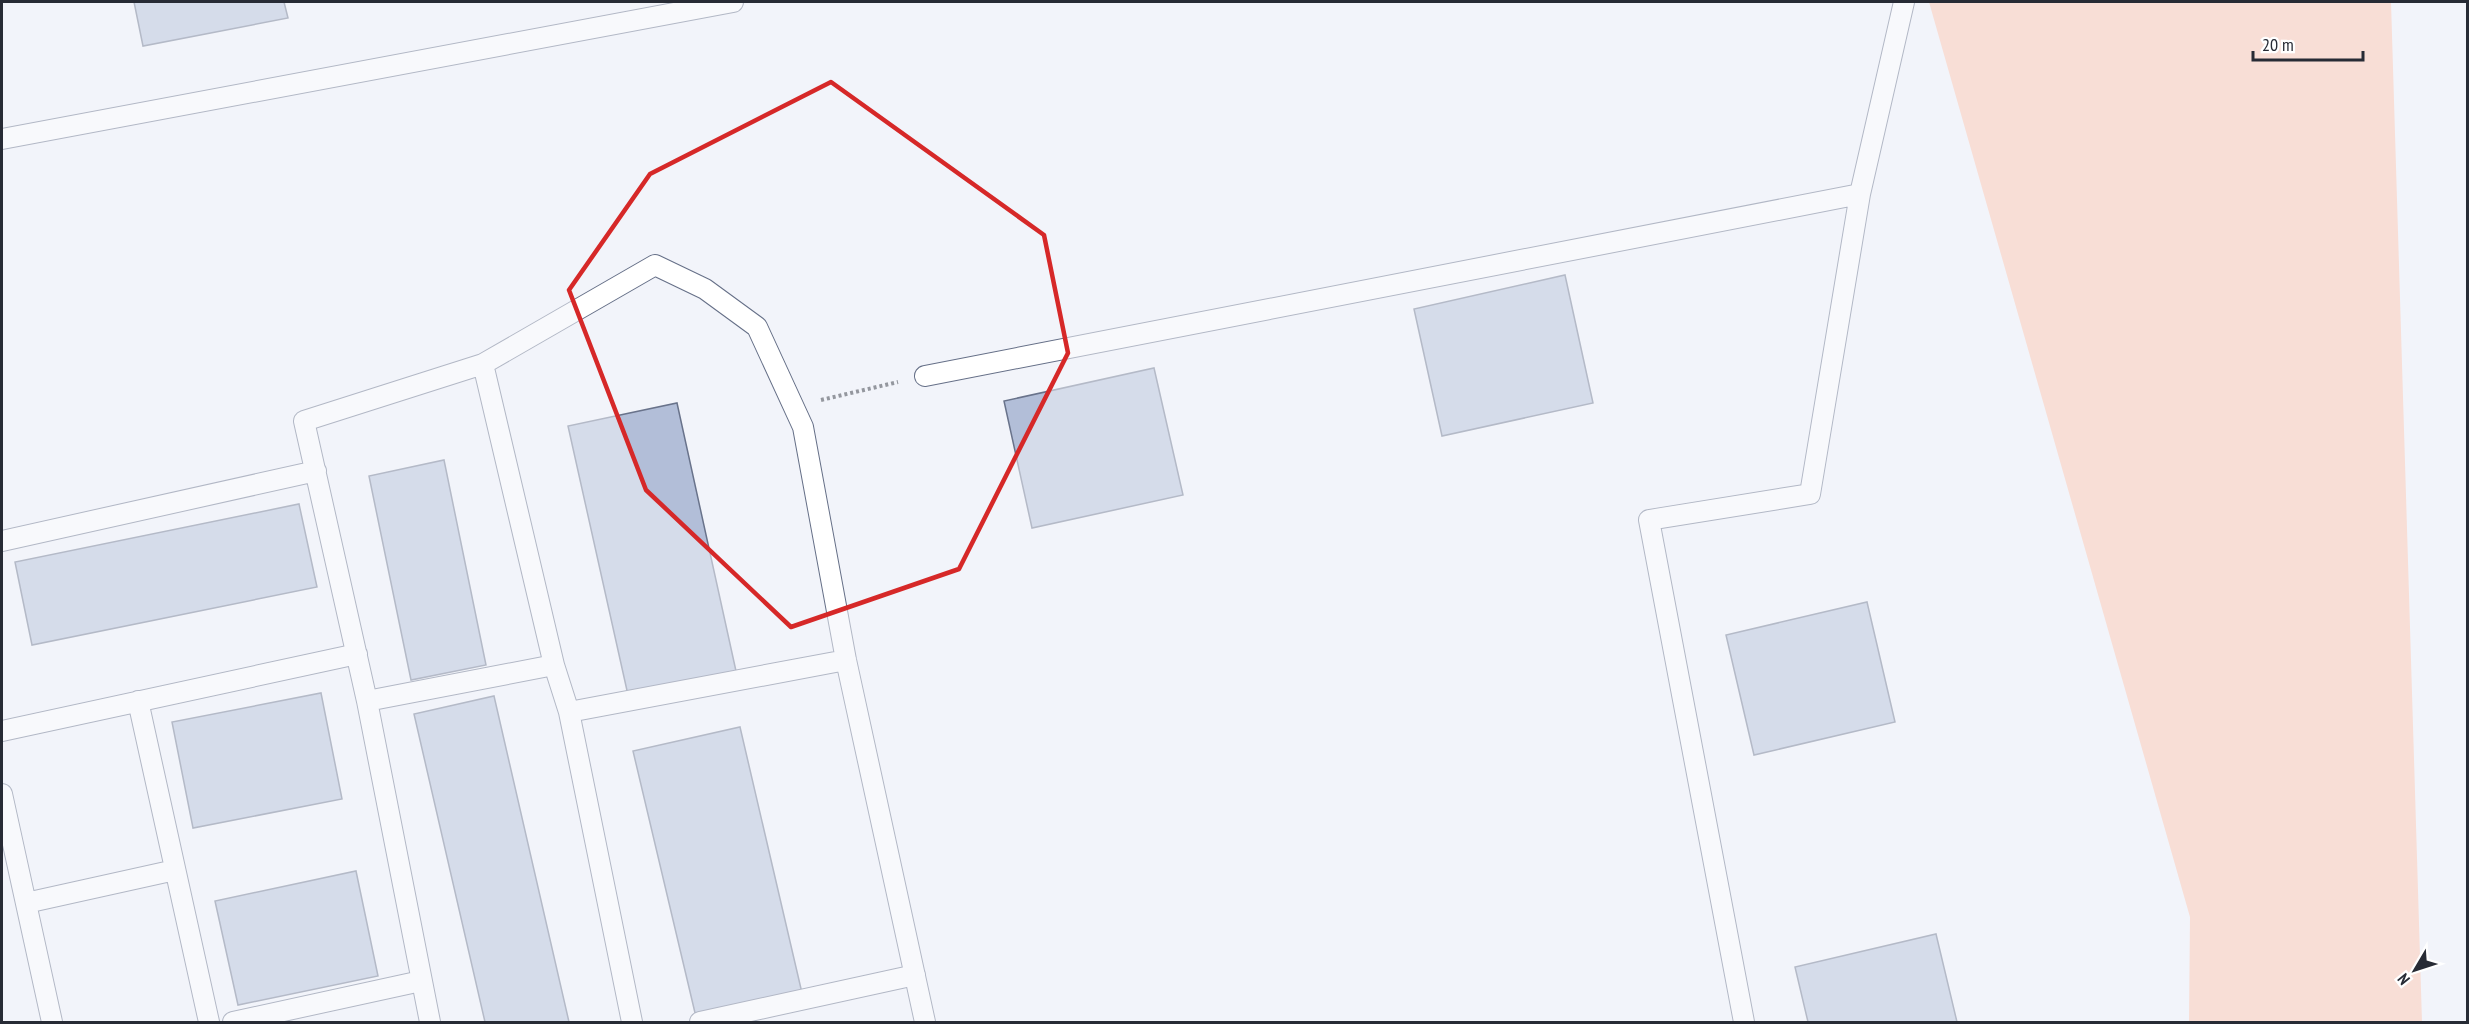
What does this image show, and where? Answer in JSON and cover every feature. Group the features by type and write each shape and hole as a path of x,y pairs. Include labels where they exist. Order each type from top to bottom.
{"lane":[{"path":"2,139 733,2"},
{"path":"1744,1023 1649,520 1810,494 1860,194 1904,2"},
{"path":"925,376 1860,194"},
{"path":"430,1023 367,701 304,421 483,364 655,265 705,289 757,327 803,428 846,660 925,1023"},
{"path":"483,364 554,665 568,712 632,1023"},
{"path":"2,541 316,471"},
{"path":"2,731 357,654"},
{"path":"568,712 846,660"},
{"path":"367,701 554,665"},
{"path":"138,701 208,1023"},
{"path":"2,794 52,1023"},
{"path":"26,903 175,870"},
{"path":"700,1023 915,975"},
{"path":"233,1023 422,981"}],"path":[{"path":"793,407 925,376"}],"highlighted area":[{"path":"831,82 1044,235 1068,353 959,569 791,627 646,490 569,290 650,174"}],"shaded area":[{"path":"1929,2 2391,2 2422,1022 2189,1022 2190,917"}],"building":[{"path":"134,2 284,2 288,18 143,46"},
{"path":"1565,275 1593,403 1442,436 1414,309"},
{"path":"1154,368 1183,495 1032,528 1004,401"},
{"path":"677,403 736,671 628,695 568,426"},
{"path":"444,460 486,665 411,680 369,476"},
{"path":"299,504 317,587 32,645 15,562"},
{"path":"1867,602 1895,722 1754,755 1726,635"},
{"path":"321,693 342,799 193,828 172,722"},
{"path":"494,696 569,1022 485,1022 414,714"},
{"path":"740,727 802,993 696,1017 633,751"},
{"path":"356,871 378,976 238,1005 215,901"},
{"path":"1936,934 1957,1022 1808,1022 1795,967"}]}
